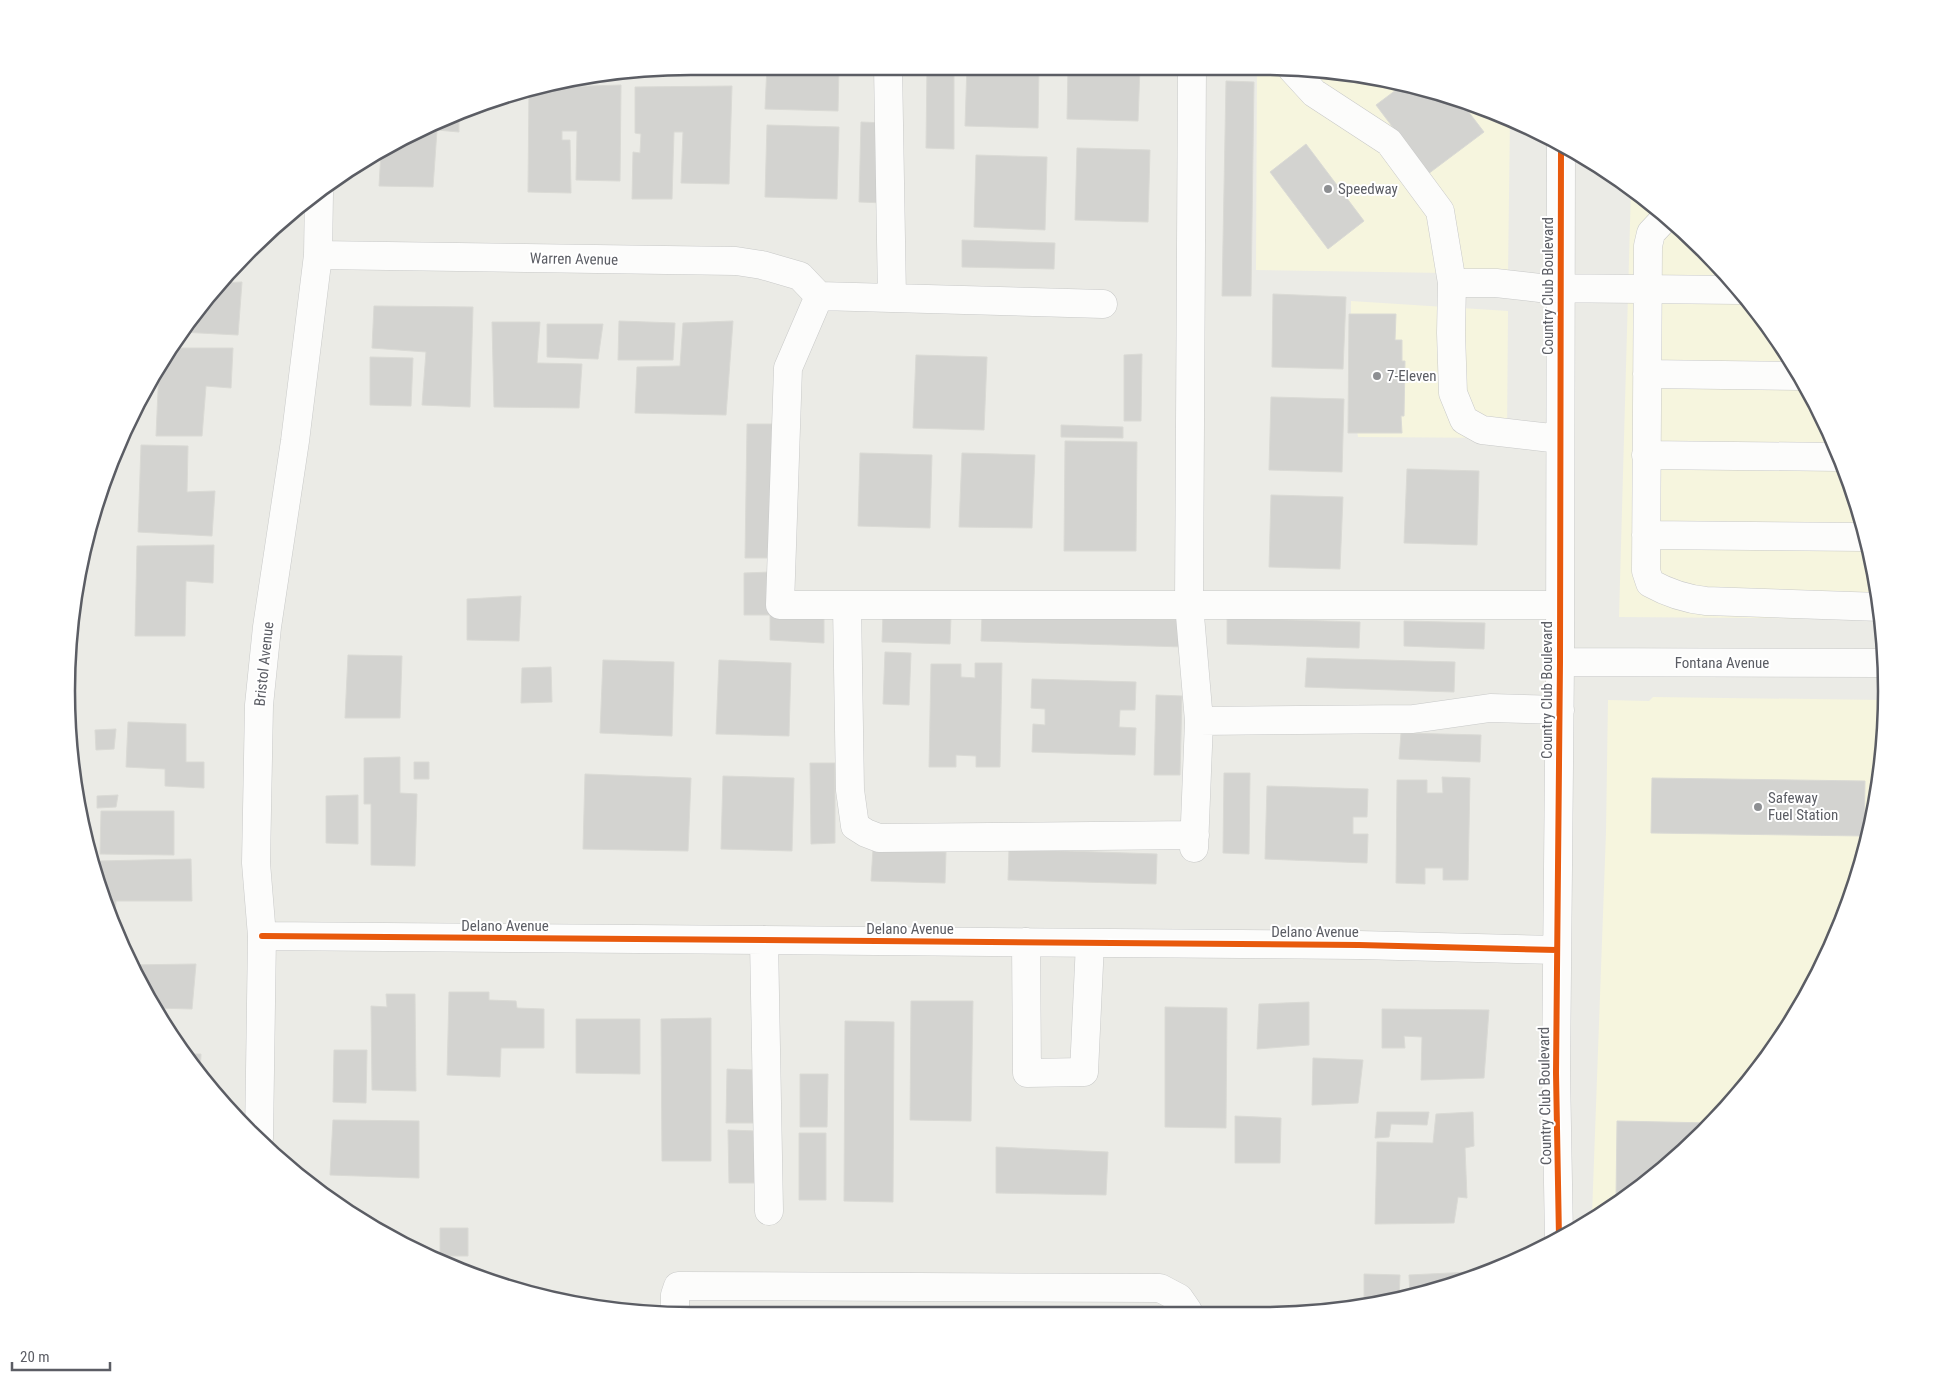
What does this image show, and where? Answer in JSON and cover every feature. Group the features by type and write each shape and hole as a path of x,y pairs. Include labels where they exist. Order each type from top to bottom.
{"street":[{"path":"888,75 892,298"},
{"path":"847,605 850,790 855,826 879,838 1194,841 1199,721 1189,604 1192,75"},
{"path":"1298,76 1314,93 1389,142 1440,211 1452,283 1453,393 1464,420 1482,430 1560,439"},
{"name":"Country Club Boulevard","path":"1561,153 1560,710 1556,1073 1563,1228"},
{"name":"Bristol Avenue","path":"259,1131 262,936 256,864 259,705 318,255 320,199"},
{"path":"1661,222 1651,233 1648,246 1646,572 1650,583 1662,590 1687,599 1872,607"},
{"name":"Warren Avenue","path":"318,255 736,262 762,265 800,276 819,296"},
{"path":"1452,283 1496,283 1561,289 1729,290"},
{"path":"1103,304 819,296 788,368 780,606 1560,605"},
{"path":"1647,374 1791,376"},
{"path":"1646,455 1832,457"},
{"path":"1646,535 1858,537"},
{"name":"Fontana Avenue","path":"1560,662 1877,663"},
{"path":"1199,721 1413,719 1490,708 1560,710"},
{"name":"Delano Avenue","path":"262,936 1358,945 1557,950"},
{"path":"764,940 769,1211"},
{"path":"1026,942 1027,1073 1084,1072 1090,943"},
{"path":"675,1307 675,1295 678,1286 1160,1288 1179,1298 1185,1307"}],"shaded area":[{"path":"1257,75 1302,76 1382,87 1460,108 1510,128 1508,274 1256,270"},
{"path":"1631,198 1698,255 1725,285 1751,316 1795,383 1831,455 1845,493 1866,571 1874,619 1619,617"},
{"path":"1351,301 1508,311 1507,438 1358,437 1350,386"},
{"path":"1653,697 1878,700 1873,771 1857,850 1831,927 1795,999 1774,1033 1751,1066 1698,1127 1637,1180 1592,1210 1606,832 1608,700 1649,701"}],"building":[{"path":"767,75 839,75 838,111 765,109"},
{"path":"927,75 954,75 954,149 926,148"},
{"path":"967,75 1039,75 1038,128 965,126"},
{"path":"1068,75 1140,75 1138,121 1067,119"},
{"path":"1226,81 1254,82 1251,296 1222,296"},
{"path":"621,85 620,181 576,180 577,131 562,131 562,140 570,140 571,193 528,192 529,97 574,87"},
{"path":"732,86 729,184 681,183 683,132 674,132 672,199 632,199 633,152 640,153 641,134 635,133 635,87"},
{"path":"1396,90 1421,96 1468,111 1484,132 1428,174 1376,105"},
{"path":"459,121 459,132 438,130"},
{"path":"861,122 887,123 886,203 859,202"},
{"path":"767,125 839,127 837,199 765,197"},
{"path":"437,131 433,187 379,186 381,160"},
{"path":"1306,144 1364,221 1328,249 1270,172"},
{"path":"1077,148 1150,150 1148,222 1075,220"},
{"path":"976,155 1047,157 1045,230 974,227"},
{"path":"962,240 1055,243 1054,269 962,267"},
{"path":"230,282 242,282 238,335 190,332 202,316"},
{"path":"1273,294 1346,297 1343,369 1272,367"},
{"path":"374,306 473,307 470,407 422,405 426,352 372,348"},
{"path":"1349,314 1396,314 1395,340 1402,340 1402,361 1405,361 1404,416 1401,416 1402,433 1348,433"},
{"path":"619,321 675,323 673,360 618,360"},
{"path":"733,321 726,415 635,413 637,367 680,366 683,323"},
{"path":"492,322 540,322 537,363 582,364 579,408 494,407"},
{"path":"547,324 603,324 598,359 547,357"},
{"path":"180,348 233,348 231,388 206,386 202,436 156,436 158,382"},
{"path":"1142,354 1141,421 1124,421 1124,355"},
{"path":"916,355 987,357 984,430 913,428"},
{"path":"370,357 413,358 411,406 370,405"},
{"path":"1271,397 1344,399 1342,472 1269,470"},
{"path":"747,424 772,424 770,558 745,558"},
{"path":"1061,425 1123,427 1123,438 1061,437"},
{"path":"1065,441 1137,442 1136,551 1064,551"},
{"path":"141,445 188,446 187,492 215,491 212,536 138,532"},
{"path":"860,453 932,455 930,528 858,526"},
{"path":"962,453 1035,455 1032,528 959,527"},
{"path":"1407,469 1479,471 1477,545 1404,543"},
{"path":"1271,495 1343,497 1340,569 1269,567"},
{"path":"214,545 213,583 186,581 185,636 135,636 137,546"},
{"path":"771,572 770,615 744,615 744,573"},
{"path":"521,596 519,641 467,640 467,599"},
{"path":"883,614 951,616 950,644 882,642"},
{"path":"982,614 1185,620 1184,647 981,641"},
{"path":"770,615 824,616 824,643 770,640"},
{"path":"1227,618 1360,622 1359,648 1227,644"},
{"path":"1404,621 1485,623 1484,649 1404,646"},
{"path":"885,652 911,653 909,705 883,704"},
{"path":"348,655 402,656 400,718 345,718"},
{"path":"1307,658 1455,662 1454,692 1305,687"},
{"path":"603,660 674,662 672,736 600,733"},
{"path":"719,660 791,663 789,736 716,734"},
{"path":"975,663 1002,663 1000,767 976,767 976,756 956,755 956,767 929,767 931,664 961,664 961,677 975,678"},
{"path":"551,667 552,702 521,703 522,668"},
{"path":"1032,679 1136,682 1135,710 1120,710 1119,727 1136,728 1135,755 1032,752 1033,724 1045,725 1045,709 1031,708"},
{"path":"1156,695 1182,696 1180,775 1154,775"},
{"path":"128,722 186,724 186,762 204,762 204,788 165,786 165,769 126,767"},
{"path":"116,729 114,749 96,750 95,730"},
{"path":"1401,733 1481,735 1480,762 1399,759"},
{"path":"400,757 400,793 417,794 415,866 371,865 371,804 364,804 364,758"},
{"path":"414,762 429,762 429,779 414,779"},
{"path":"810,763 835,763 835,843 811,844"},
{"path":"1224,773 1250,773 1249,854 1223,853"},
{"path":"585,774 691,778 688,851 583,849"},
{"path":"723,776 794,778 792,851 721,849"},
{"path":"1442,777 1470,778 1468,880 1443,880 1443,868 1425,868 1425,884 1396,883 1397,780 1427,780 1427,793 1443,793"},
{"name":"Safeway Fuel Station","path":"1652,778 1865,781 1864,818 1860,836 1651,833"},
{"path":"1267,786 1368,789 1367,817 1353,817 1353,834 1368,834 1367,863 1265,859"},
{"path":"118,795 116,807 97,808 97,796"},
{"path":"358,795 358,844 326,843 326,796"},
{"path":"101,811 174,811 174,855 100,854"},
{"path":"873,849 946,852 945,883 871,881"},
{"path":"1009,849 1157,854 1156,884 1008,880"},
{"path":"191,859 192,901 116,901 115,909 99,861"},
{"path":"196,964 192,1009 164,1008 140,965"},
{"path":"449,992 489,992 489,1000 516,1001 517,1008 544,1009 544,1048 501,1048 500,1077 447,1075"},
{"path":"386,994 415,994 416,1091 372,1090 371,1006 387,1007"},
{"path":"911,1001 973,1001 971,1121 910,1120"},
{"path":"1309,1002 1309,1045 1257,1049 1259,1004"},
{"path":"1165,1007 1227,1008 1226,1128 1165,1127"},
{"path":"1382,1009 1489,1010 1484,1078 1421,1080 1422,1037 1404,1036 1405,1048 1382,1048"},
{"path":"711,1018 711,1161 662,1161 661,1019"},
{"path":"576,1019 640,1019 640,1074 576,1073"},
{"path":"845,1021 894,1022 893,1202 844,1201"},
{"path":"334,1050 367,1050 366,1103 333,1102"},
{"path":"194,1054 201,1054 200,1064"},
{"path":"1313,1058 1363,1060 1358,1103 1312,1105"},
{"path":"727,1069 756,1070 755,1123 726,1123"},
{"path":"800,1074 828,1074 827,1127 800,1127"},
{"path":"1377,1112 1429,1112 1427,1125 1391,1124 1389,1137 1375,1138"},
{"path":"1473,1112 1474,1146 1465,1148 1467,1198 1458,1197 1454,1223 1375,1224 1377,1142 1433,1143 1436,1114"},
{"path":"1235,1116 1281,1118 1280,1163 1235,1163"},
{"path":"333,1120 419,1121 419,1178 330,1175"},
{"path":"1617,1121 1702,1123 1637,1180 1616,1195"},
{"path":"728,1130 756,1131 756,1183 729,1183"},
{"path":"799,1133 826,1133 826,1200 799,1200"},
{"path":"996,1147 1108,1152 1106,1195 996,1193"},
{"path":"440,1228 468,1228 468,1256 447,1256 440,1253"},
{"path":"1465,1272 1410,1289 1409,1275"},
{"path":"1364,1274 1400,1275 1399,1291 1364,1298"}],"cycle path":[{"path":"1559,1230 1556,1073 1560,662 1561,153"},
{"path":"262,936 1359,945 1557,950"}],"place":[{"name":"Speedway","path":"1328,189"},
{"name":"7-Eleven","path":"1377,376"},
{"name":"Safeway Fuel Station","path":"1758,807"}]}
